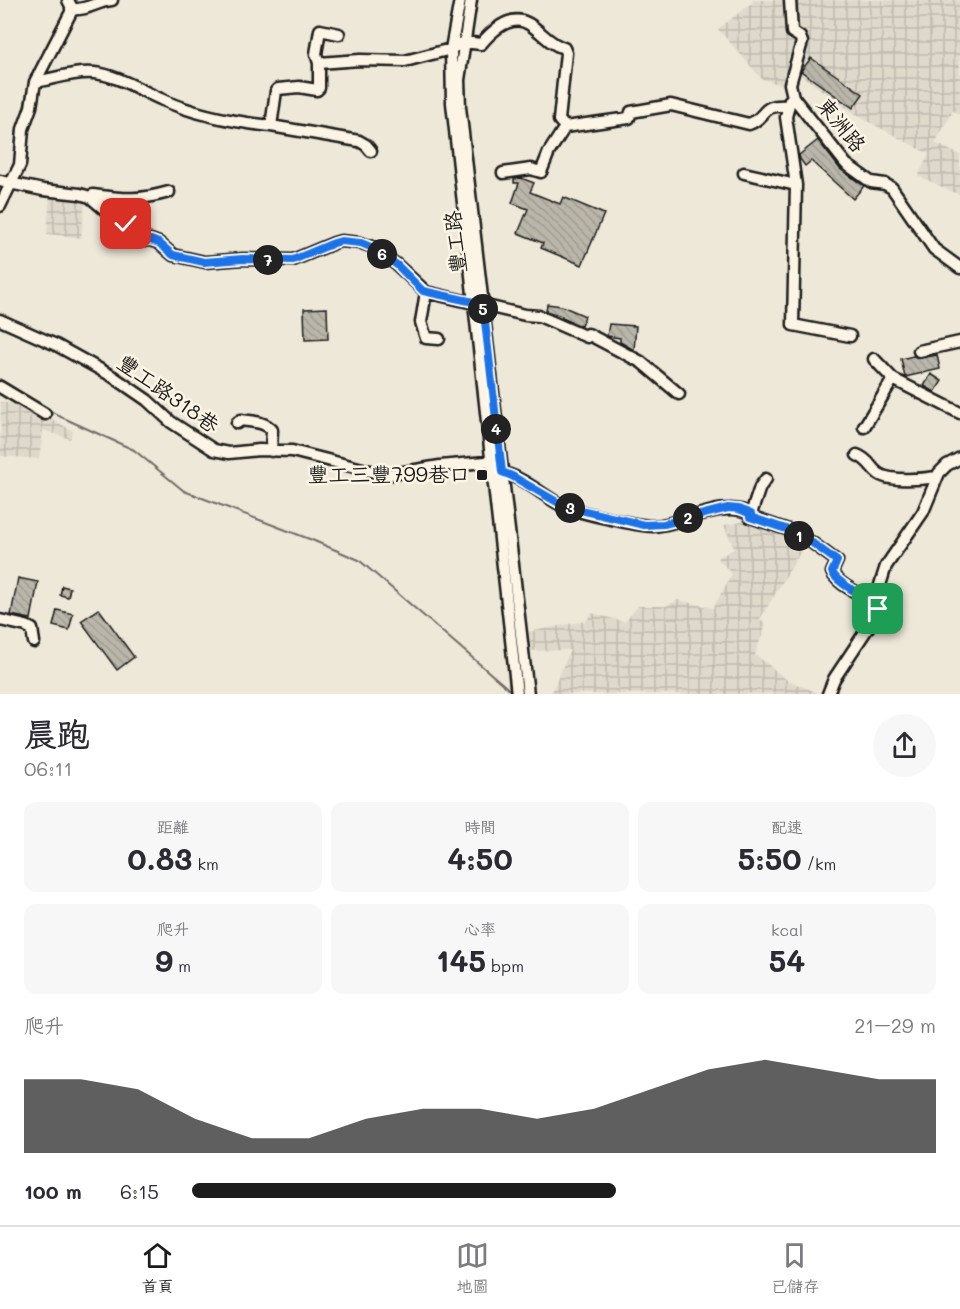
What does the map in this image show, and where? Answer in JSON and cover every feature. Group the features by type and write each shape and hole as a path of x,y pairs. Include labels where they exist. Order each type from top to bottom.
{"street":[{"path":"0,206 5,182 21,161 22,129 31,107 35,82 70,4 83,9 105,0 112,0"},
{"name":"豐工路","path":"460,0 451,49 452,103 478,304 512,634 522,690"},
{"name":"豐工路","path":"471,0 459,80 478,304"},
{"name":"東洲路","path":"790,0 792,32 800,37 802,42 790,84 791,94 846,164 871,182 885,184 892,188 934,249 960,268"},
{"path":"319,63 360,60 405,61 451,49 463,42 482,44 500,25 525,22 555,45 564,48 566,62 559,120 565,127"},
{"path":"271,126 278,89 299,87 317,90 319,88 319,63 316,54 320,30 339,34"},
{"path":"35,82 79,74 94,73 112,76 163,100 204,115 359,141 371,152"},
{"path":"791,94 786,117 796,186 793,325 850,336"},
{"path":"503,173 531,169 541,172 549,152 565,127 629,118 631,112 671,105 750,124 767,108 774,105 788,106"},
{"path":"744,173 796,186"},
{"path":"5,182 90,197 110,214 124,222 132,239 151,240 159,243 173,255 204,262 243,259 290,260 334,243 356,242 373,248 389,259 426,292 538,316 587,337 588,334 641,362 679,394"},
{"path":"90,197 93,195 129,200 169,192"},
{"path":"426,292 421,322 426,338 439,339"},
{"name":"豐工路318巷","path":"0,320 56,345 112,376 207,447 229,453 292,451 306,453 339,464 386,475 440,466 496,467"},
{"path":"919,351 960,342"},
{"path":"874,359 893,379 960,413"},
{"path":"864,427 893,379"},
{"path":"0,387 45,414"},
{"path":"237,423 241,420 262,423 269,427 272,430 271,451"},
{"path":"857,455 866,458 879,474 885,476 916,480 937,477"},
{"path":"828,694 834,679 877,614 880,585 886,566 923,512 937,477 947,465 960,458"},
{"path":"496,467 564,506 644,525 664,524 728,508 739,509 751,514"},
{"path":"766,479 760,487 750,517 783,527 811,542 837,561 832,572 834,577 879,603"},
{"path":"0,620 32,629 34,642"}],"shaded area":[{"path":"751,0 960,0 960,114 953,111 935,143 960,155 960,195 918,176 929,154 858,116 792,69 785,86 762,79 718,29 753,2"},
{"path":"50,194 85,199 81,238 47,234"},
{"path":"19,400 73,431 70,439 43,430 39,459 0,456 1,402 12,404"},
{"path":"747,521 779,528 806,543 760,619 766,625 755,654 787,680 821,694 551,694 570,650 529,651 527,632 586,621 592,613 625,622 638,606 666,606 678,600 713,608 732,574 717,558 734,549 724,525"}],"building":[{"path":"811,58 863,94 853,108 801,71"},
{"path":"818,140 840,169 864,186 853,199 811,161 805,166 800,159 799,155"},
{"path":"521,178 534,183 530,192 560,204 563,197 604,214 582,265 541,248 543,243 518,233 528,209 512,203 519,183 514,183 514,179"},
{"path":"547,304 562,306 585,316 581,326 546,311"},
{"path":"327,308 328,339 305,340 304,309"},
{"path":"609,324 636,326 634,350 620,342 620,338 607,336"},
{"path":"937,355 940,369 905,377 901,359"},
{"path":"931,374 942,381 935,392 924,386"},
{"path":"18,578 38,582 31,619 11,615"},
{"path":"62,586 70,588 68,597 60,595"},
{"path":"99,609 134,657 117,670 81,621"},
{"path":"57,610 73,614 69,630 53,626"}],"waterway":[{"path":"0,379 59,416 134,450 184,491 359,560 512,692"}],"place":[{"name":"豐工三豐799巷口","path":"482,475"}],"route":[{"path":"126,224 129,236 136,241 151,240 159,243 173,255 204,262 223,259 293,260 341,241 370,246 397,265 423,291 483,304 502,472 564,506 644,525 664,524 728,508 743,510 751,514 750,517 783,527 811,542 837,561 832,572 834,577 879,603 878,609"}]}
